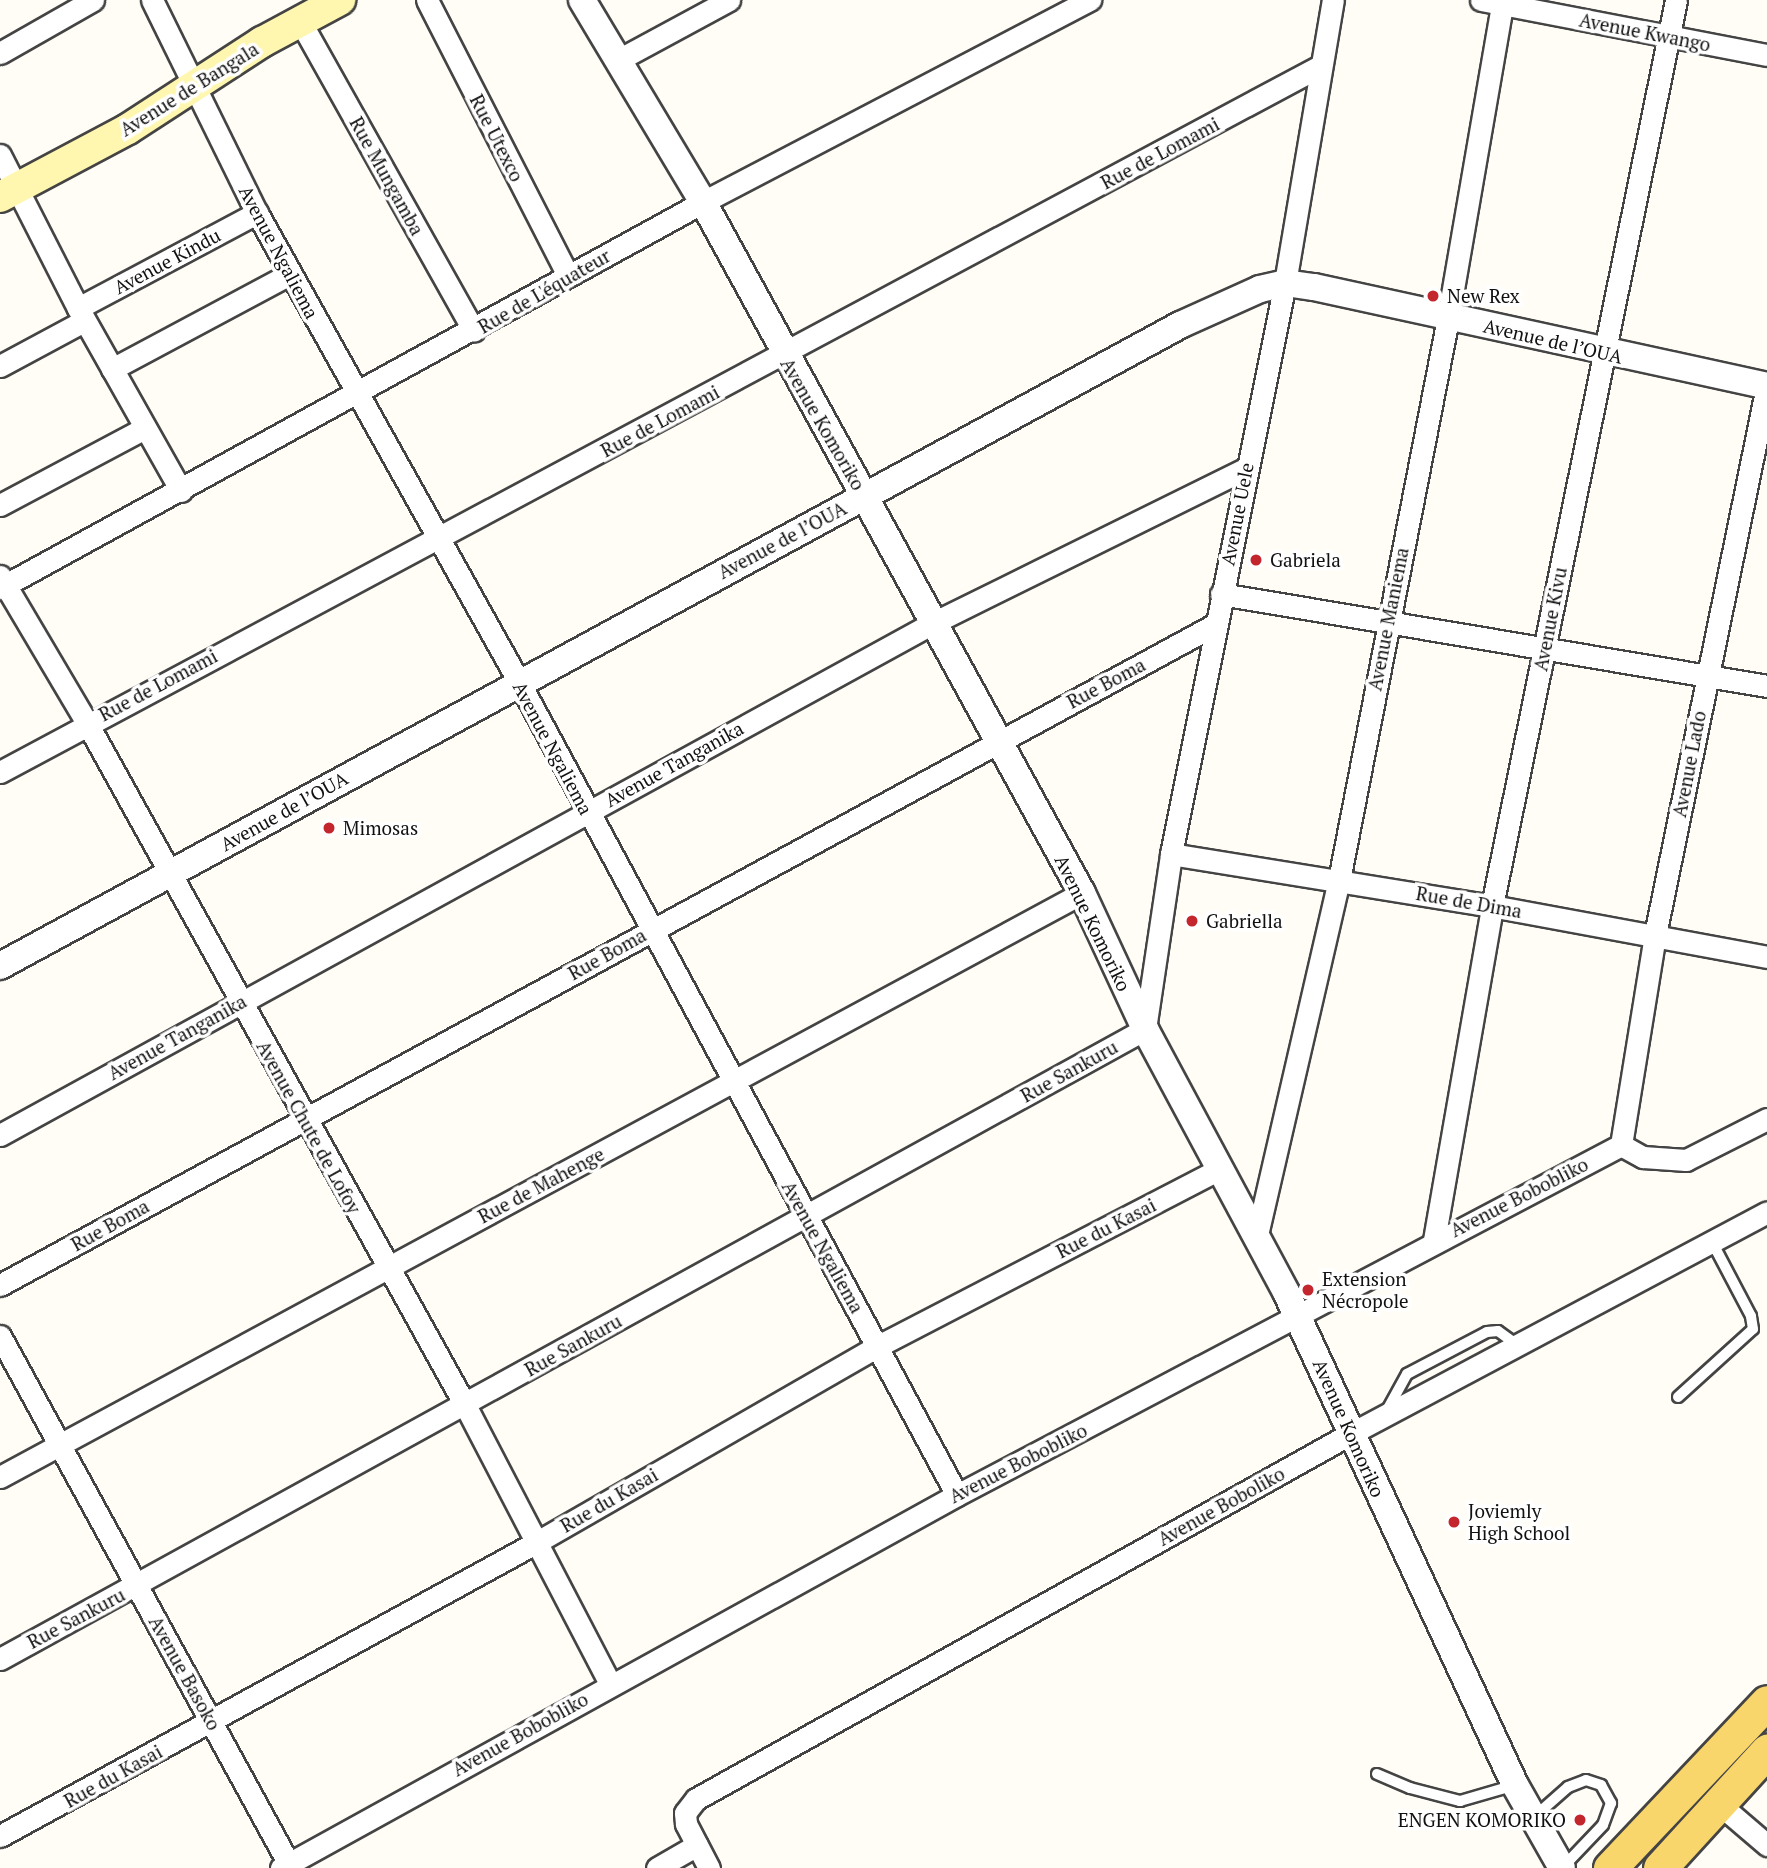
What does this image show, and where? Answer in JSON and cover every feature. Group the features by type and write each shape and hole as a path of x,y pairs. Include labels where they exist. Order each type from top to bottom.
{"main road":[{"name":"Avenue de Bangala","path":"9,192 194,90 300,21 340,0"},
{"path":"1610,1868 1767,1702"},
{"path":"1660,1868 1767,1751"}],"street":[{"path":"0,53 93,0"},
{"name":"Avenue Ngaliema","path":"152,0 194,90 257,213 436,538 519,682 957,1495"},
{"name":"Rue Utexco","path":"427,0 568,276"},
{"name":"Avenue Komoriko","path":"582,0 620,59 703,202 783,356 864,495 931,624 1082,893 1145,1029 1297,1313 1350,1434 1515,1785 1562,1868"},
{"path":"620,59 729,0"},
{"name":"Rue de L'équateur","path":"2,583 181,491 703,202 1090,0"},
{"name":"Avenue Uele","path":"1145,1029 1171,854 1285,283 1318,67 1333,0"},
{"name":"Avenue Kivu","path":"1434,1240 1492,905 1676,0"},
{"name":"Avenue Kwango","path":"1496,1 1767,55"},
{"name":"Avenue Maniema","path":"1257,1235 1339,880 1387,621 1448,317 1496,1"},
{"name":"Rue Mungamba","path":"300,21 474,331"},
{"name":"Rue de Lomami","path":"0,772 87,723 783,356 1318,67"},
{"path":"0,155 9,192 181,491"},
{"name":"Avenue Kindu","path":"0,366 81,315 257,213"},
{"path":"112,369 290,274"},
{"name":"Avenue de l’OUA","path":"0,967 1180,324 1285,283 1767,386"},
{"name":"Avenue Lado","path":"1621,1145 1655,935 1706,674 1767,386"},
{"path":"0,505 145,428"},
{"name":"Avenue Tanganika","path":"0,1135 931,624 1246,468"},
{"name":"Avenue Chute de Lofoy","path":"2,583 87,723 171,873 239,1002 464,1405 610,1683"},
{"path":"1221,594 1545,646 1767,686"},
{"name":"Rue Boma","path":"0,1285 1216,624"},
{"name":"Rue de Dima","path":"1171,854 1492,905 1767,957"},
{"name":"Rue de Mahenge","path":"0,1477 1082,893"},
{"name":"Rue Sankuru","path":"0,1659 1145,1029"},
{"path":"1621,1145 1643,1157 1686,1160 1767,1119"},
{"name":"Avenue Bobobliko","path":"287,1867 610,1683 957,1495 1434,1240 1621,1145"},
{"name":"Rue du Kasai","path":"0,1836 537,1542 878,1346 1220,1169"},
{"name":"Avenue Boboliko","path":"697,1845 685,1813 696,1799 1350,1434 1767,1212"},
{"name":"Avenue Basoko","path":"0,1336 212,1721 287,1867"},
{"path":"1718,1803 1767,1845"},
{"path":"657,1868 697,1845 709,1868"}],"lane":[{"path":"1678,1397 1753,1329 1751,1316 1712,1242"},
{"path":"1377,1774 1410,1788 1460,1801 1515,1785"},
{"path":"1534,1816 1568,1787 1587,1780 1601,1785 1611,1803 1603,1825 1562,1868"}],"place":[{"name":"New Rex","path":"1433,296"},
{"name":"Gabriela","path":"1256,560"},
{"name":"Mimosas","path":"329,828"},
{"name":"Gabriella","path":"1192,921"},
{"name":"Extension Nécropole","path":"1308,1290"},
{"name":"Joviemly High School","path":"1454,1522"},
{"name":"ENGEN KOMORIKO","path":"1580,1820"}]}
